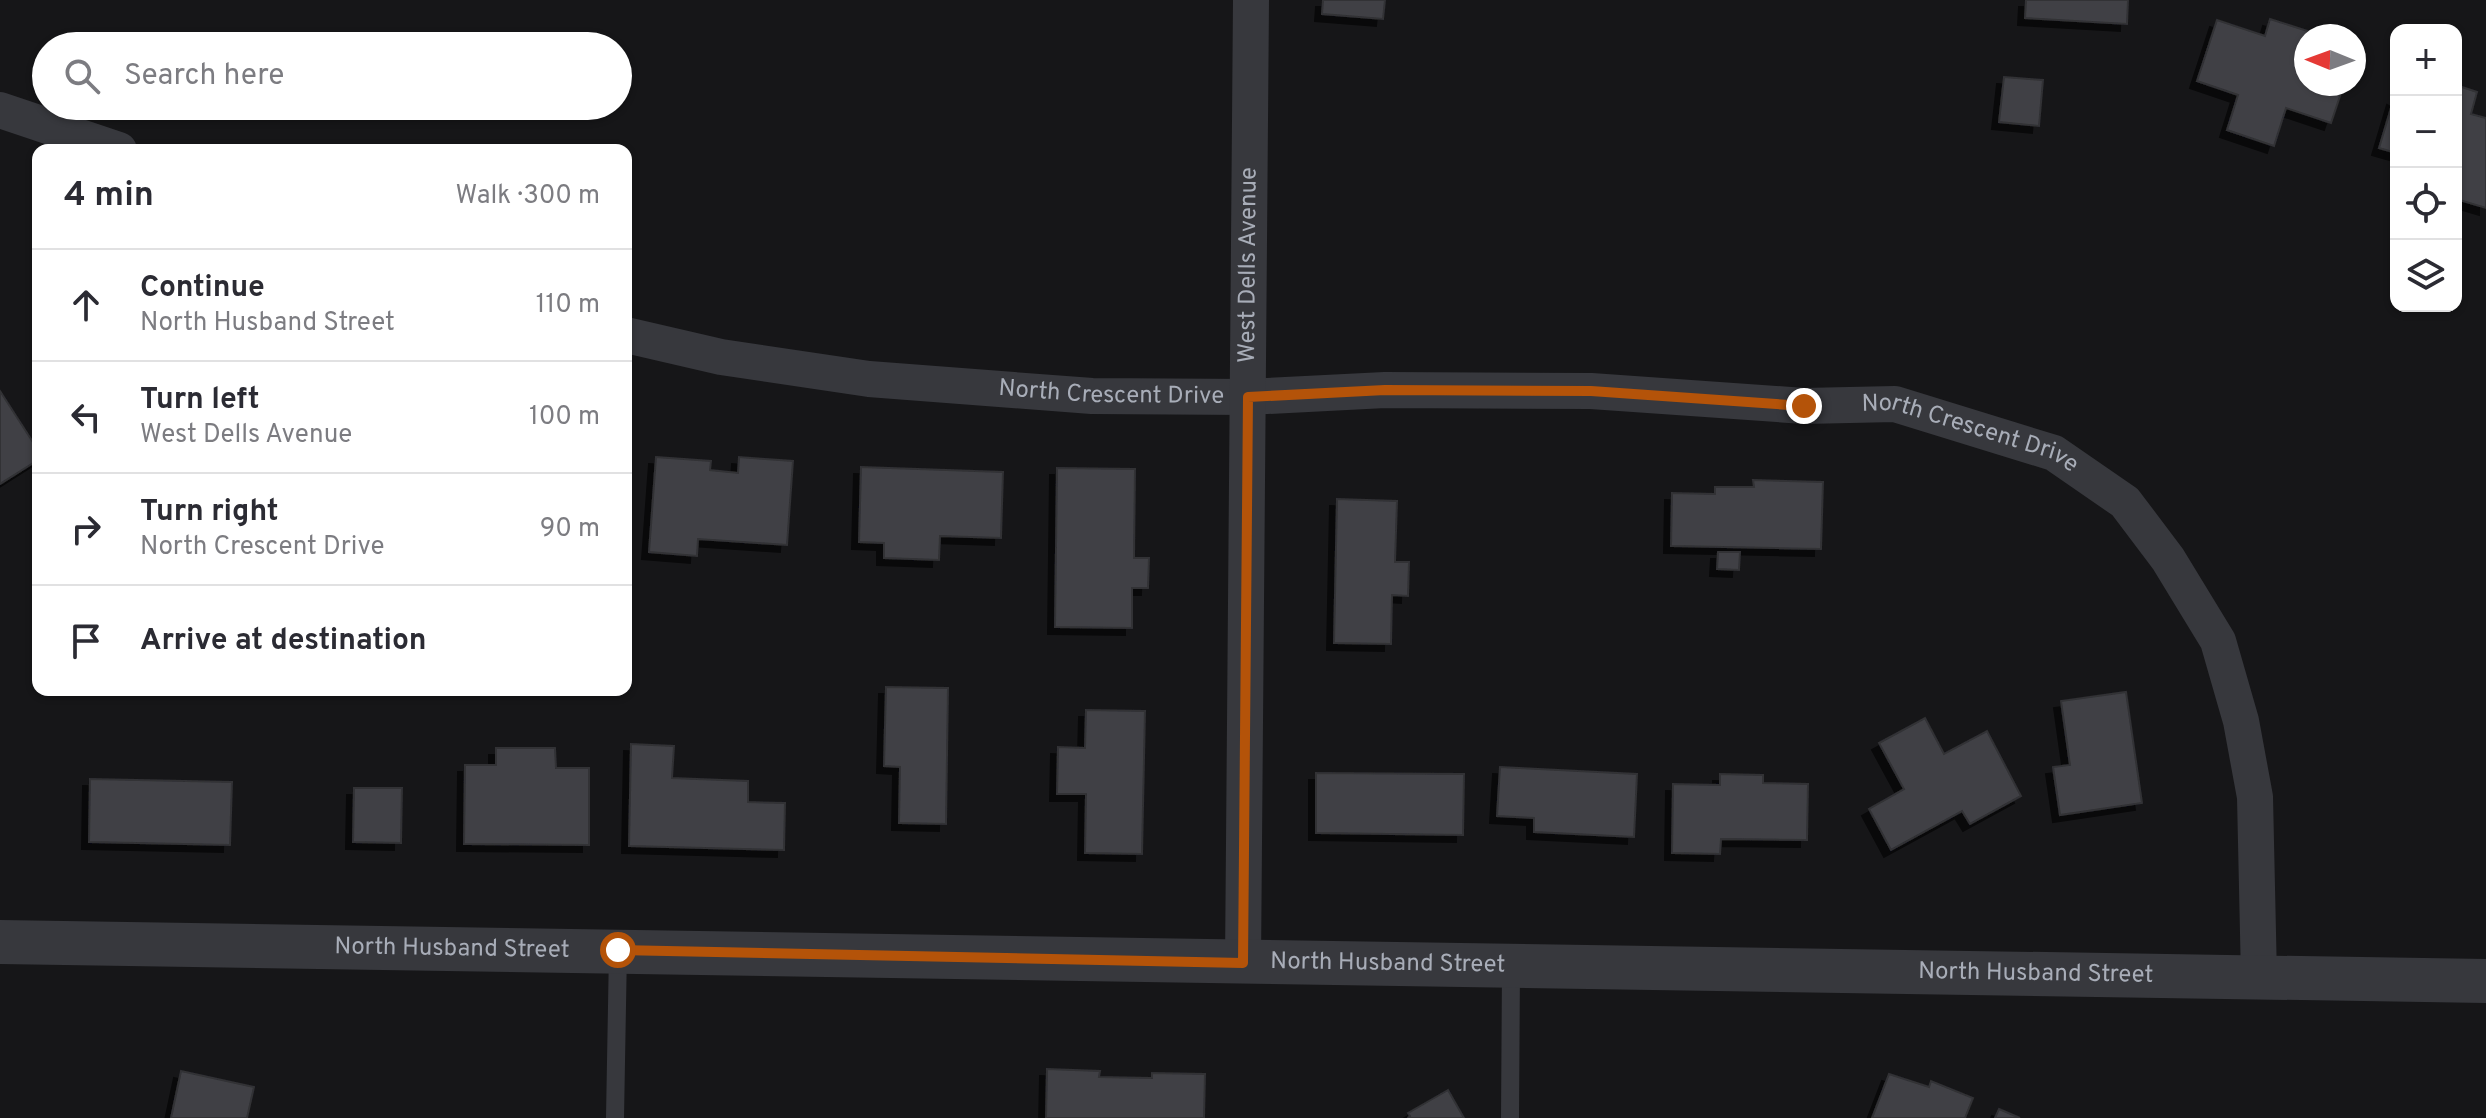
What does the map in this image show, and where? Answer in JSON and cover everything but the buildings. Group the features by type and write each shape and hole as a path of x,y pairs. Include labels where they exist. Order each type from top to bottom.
{"street":[{"name":"West Dells Avenue","path":"1243,963 1251,0"},
{"path":"0,110 97,144"},
{"name":"North Crescent Drive","path":"632,336 721,357 869,379 1092,396 1248,397 1385,390 1575,390 1804,406 1895,404 2054,453 2125,502 2168,559 2218,641 2241,721 2255,797 2259,978"},
{"name":"North Husband Street","path":"0,942 2486,981"}],"lane":[{"path":"615,1118 618,950"},
{"path":"1510,1118 1511,967"}],"route":[{"path":"618,950 1243,963 1248,397 1385,390 1591,391 1804,406"}]}
